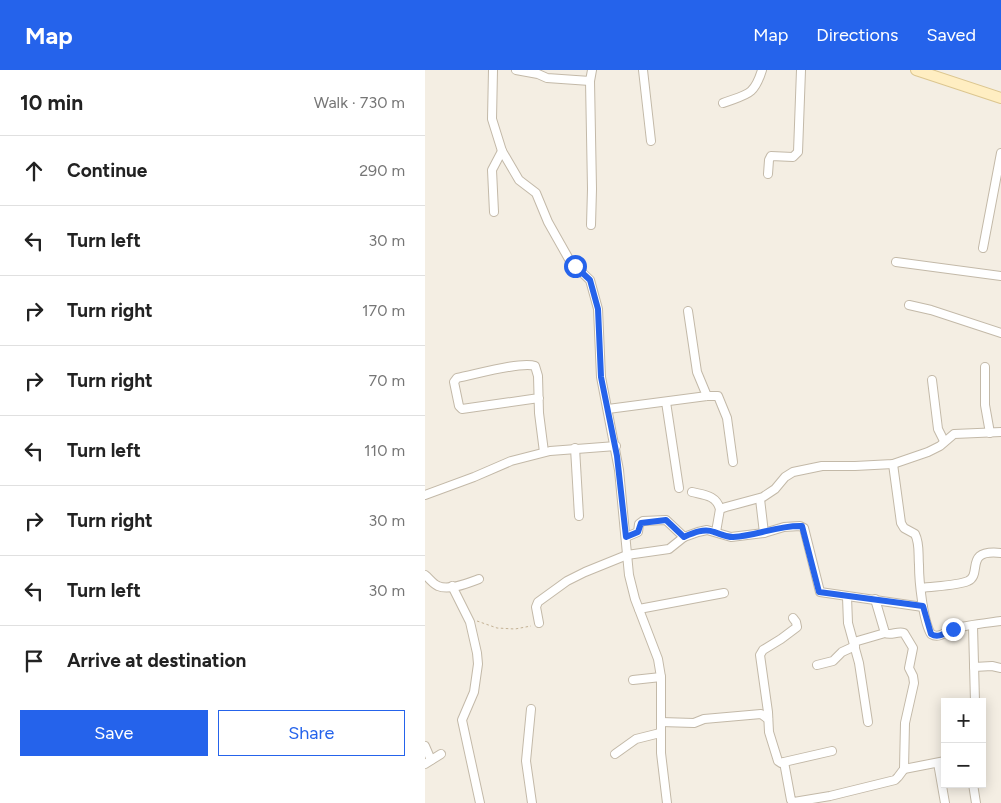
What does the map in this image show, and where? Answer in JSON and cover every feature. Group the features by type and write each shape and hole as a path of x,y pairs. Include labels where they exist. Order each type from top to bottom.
{"main road":[{"path":"916,70 937,74 1001,98"}],"street":[{"path":"493,70 493,118 502,151 519,180 532,188 539,198 549,222 570,261 588,277 592,284 598,309 601,377 615,446 631,587 656,654 661,678 660,733 667,803"},
{"path":"516,70 538,74 547,78 589,81"},
{"path":"591,225 589,81 592,70"},
{"path":"643,70 651,140"},
{"path":"723,104 750,93 755,88 761,70"},
{"path":"768,174 771,156 793,157 798,152 801,70"},
{"path":"494,212 493,170 502,151"},
{"path":"983,248 1001,153"},
{"path":"896,262 1001,276"},
{"path":"909,305 931,310 1001,333"},
{"path":"688,311 697,372 707,396"},
{"path":"539,398 462,409 459,406 453,382 457,378 508,367 532,365 536,368 538,376 544,452"},
{"path":"985,367 985,405 990,433"},
{"path":"932,380 938,429 944,441"},
{"path":"607,409 718,396 723,406 731,438 733,462"},
{"path":"666,402 679,488"},
{"path":"720,509 760,499 775,489 785,477 793,472 822,466 893,464 928,452 940,446 954,434 1001,432"},
{"path":"425,485 426,494 474,477 511,461 544,452 615,446"},
{"path":"575,448 579,516"},
{"path":"893,464 901,524 915,534 919,545 923,606 929,631 934,636 942,635 957,628 1001,621"},
{"path":"692,492 715,498 718,502 720,509 716,532"},
{"path":"760,499 764,533"},
{"path":"626,537 638,532 639,524 643,522 666,520 684,537"},
{"path":"539,623 538,602 575,577 627,555 669,549 684,537 707,530 716,532 721,536 731,537 764,533 779,527 802,526 818,591 923,606"},
{"path":"921,588 968,581 974,575 975,563 981,556 989,553 1001,554"},
{"path":"425,575 438,586 452,586 479,580"},
{"path":"452,586 470,622 477,653 477,672 473,696 462,720 479,803"},
{"path":"639,609 724,592"},
{"path":"847,596 848,623 855,644 868,722"},
{"path":"875,600 885,633"},
{"path":"793,618 797,626 763,650 760,655 769,732 779,762 832,751"},
{"path":"973,626 975,698"},
{"path":"784,762 792,801 806,802 895,780 904,769 905,724 913,683 913,676 909,668 913,648 909,638 900,632 885,633 855,644 842,652 833,661 817,665"},
{"path":"974,667 992,666 1001,668"},
{"path":"633,680 661,678"},
{"path":"531,709 527,761 532,803"},
{"path":"661,722 694,723 704,719 761,714 768,718"},
{"path":"615,754 636,739 660,733"},
{"path":"425,746 428,762 441,754"},
{"path":"904,769 941,762"},
{"path":"944,788 945,803"},
{"path":"974,788 976,803"}],"path":[{"path":"470,622 480,621 497,628 506,629 539,623"}],"route":[{"path":"575,266 590,280 598,309 601,341 601,377 617,456 626,537 638,532 639,524 649,521 666,520 684,537 707,530 716,532 721,536 731,537 764,533 779,527 802,526 819,592 830,595 923,606 931,634 934,636 942,635 953,629"}]}
